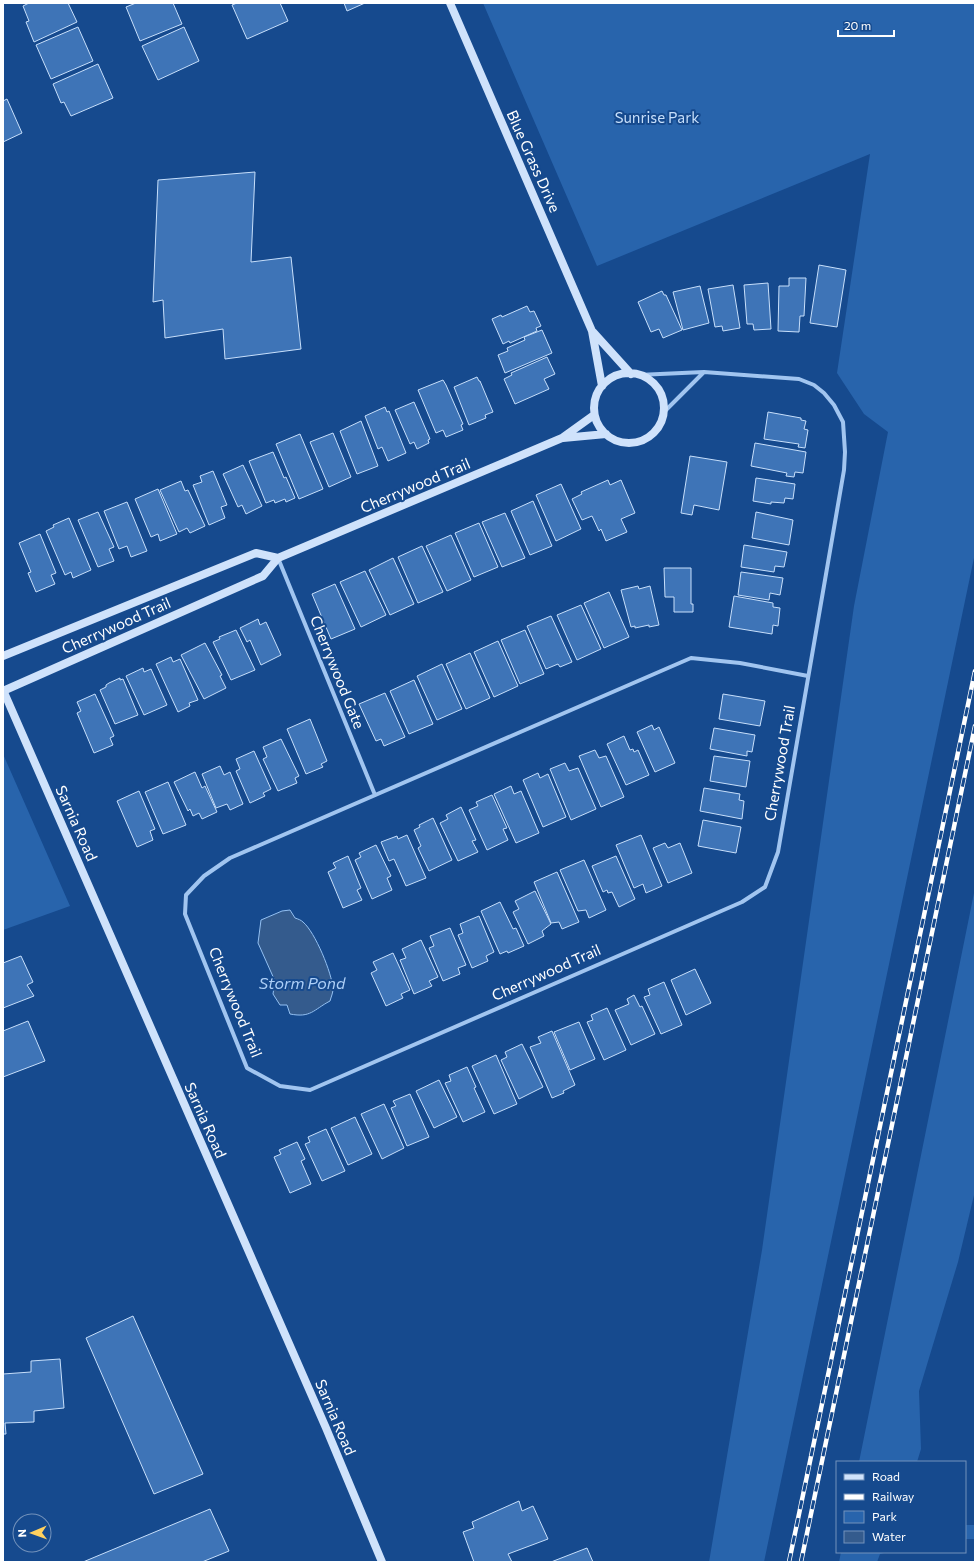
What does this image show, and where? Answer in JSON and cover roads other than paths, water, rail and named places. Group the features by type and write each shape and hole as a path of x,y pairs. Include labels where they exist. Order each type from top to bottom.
{"street":[{"name":"Blue Grass Drive","path":"450,3 592,331 602,386"},
{"name":"Blue Grass Drive","path":"592,331 635,374"},
{"name":"Cherrywood Trail","path":"635,374 704,372 799,379 814,385 824,394 834,405 843,422 845,452 844,470 778,852 764,887 742,902 310,1090 280,1086 247,1068 185,914 186,895 204,876 230,858 690,658 740,663 808,676"},
{"path":"663,413 704,372"},
{"path":"626,373 635,374 649,380 658,389 663,401 663,413 659,425 652,434 642,441 626,443 612,439 600,429 594,415 595,400 602,386 614,376 626,373"},
{"name":"Cherrywood Trail","path":"3,691 263,576 278,558 562,438 594,415"},
{"name":"Cherrywood Trail","path":"562,438 606,434"},
{"name":"Cherrywood Trail","path":"3,656 256,552 278,558"},
{"name":"Cherrywood Gate","path":"278,558 375,795"},
{"name":"Sarnia Road","path":"3,691 326,1428 382,1562"}],"water":[{"name":"Storm Pond","path":"290,910 295,918 302,921 308,927 318,943 330,973 333,989 330,1001 312,1012 303,1015 290,1014 287,1005 280,1005 273,994 275,981 258,943 261,920 282,911"}],"railway":[{"path":"789,1562 975,671"},
{"path":"801,1562 975,726"}],"park label":[{"name":"Sunrise Park","path":"657,117"}]}
